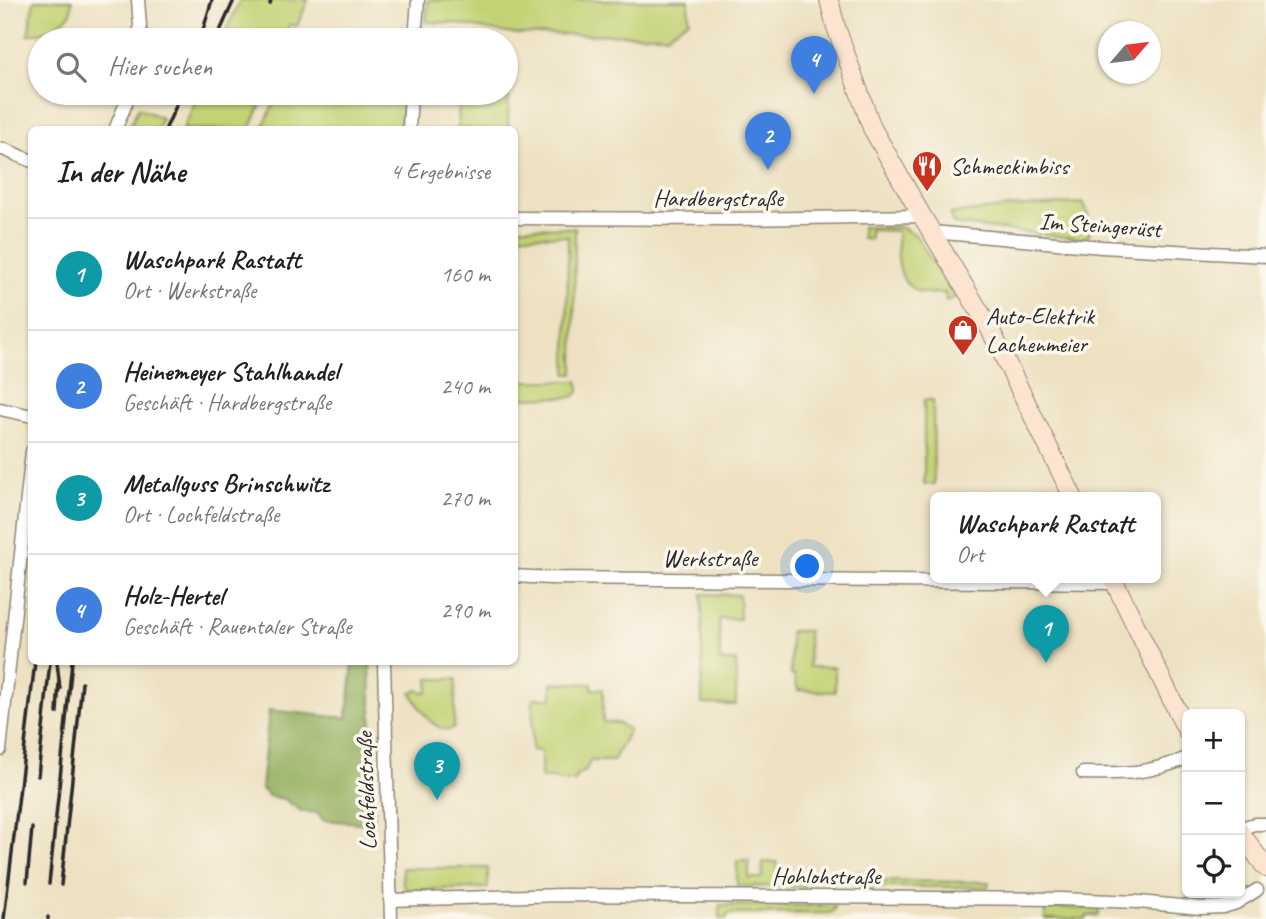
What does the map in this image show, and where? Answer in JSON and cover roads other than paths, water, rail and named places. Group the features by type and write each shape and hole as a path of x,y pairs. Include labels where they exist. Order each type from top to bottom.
{"street":[{"path":"138,0 140,28"},
{"path":"416,28 418,0"},
{"path":"829,0 869,120 922,216 990,329 1071,492"},
{"path":"117,126 125,105"},
{"path":"409,126 410,105"},
{"path":"0,149 28,160"},
{"name":"Hardbergstraße","path":"518,218 747,219 922,216"},
{"name":"Im Steingerüst","path":"932,232 1102,247 1266,256"},
{"path":"0,409 28,415"},
{"path":"0,750 28,488"},
{"name":"Werkstraße","path":"518,576 930,579"},
{"path":"1115,583 1182,721"},
{"name":"Lochfeldstraße","path":"384,665 391,919"},
{"path":"1083,773 1124,774 1160,768 1182,760"},
{"path":"1245,828 1266,824"},
{"path":"1244,835 1266,867"},
{"name":"Hohlohstraße","path":"390,900 565,895 1060,899 1176,912 1223,907 1236,903 1257,890"}],"railway":[{"path":"204,28 212,0"},
{"path":"221,28 234,0"},
{"path":"270,4 271,0"},
{"path":"167,126 176,105"},
{"path":"4,919 35,665"},
{"path":"38,776 50,665"},
{"path":"57,665 60,689"},
{"path":"49,884 72,665"},
{"path":"57,713 59,681"},
{"path":"61,885 82,683"},
{"path":"27,882 32,828"}],"place":[{"name":"Holz-Hertel","path":"814,94"},
{"name":"Heinemeyer Stahlhandel","path":"768,170"},
{"name":"Schmeckimbiss","path":"927,193"},
{"name":"Auto-Elektrik Lachenmeier","path":"963,357"},
{"name":"Waschpark Rastatt","path":"1046,663"},
{"name":"Metallguss Brinschwitz","path":"437,800"}]}
